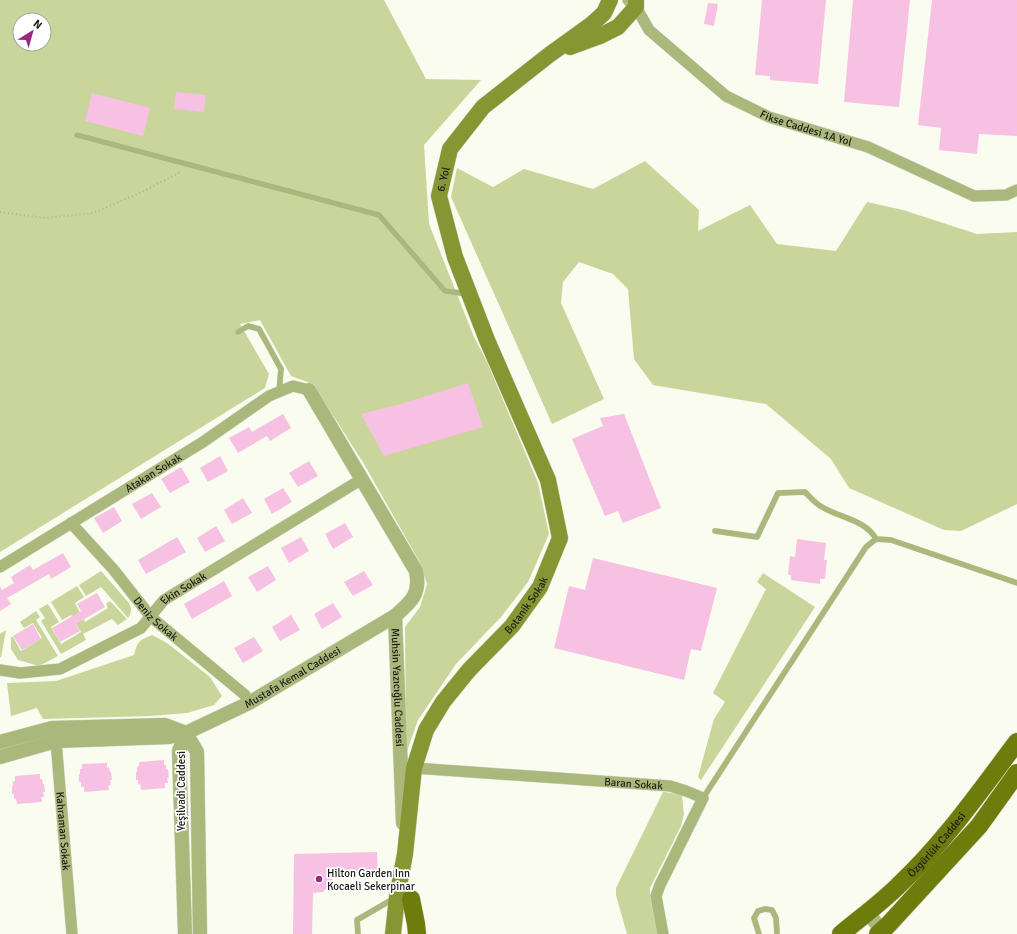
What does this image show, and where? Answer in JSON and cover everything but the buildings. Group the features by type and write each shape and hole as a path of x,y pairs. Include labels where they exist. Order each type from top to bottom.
{"main road":[{"name":"6. Yol","path":"487,340 455,257 439,196 450,149 483,107 549,55 592,24 604,13 610,0"},
{"path":"549,55 600,36 618,27 633,2"},
{"name":"Botanik Sokak","path":"405,854 414,768 426,730 443,702 469,670 512,626 540,587 560,538 548,480 487,340"},
{"name":"Özgürlük Caddesi","path":"840,934 899,885 936,846 977,796 1017,742"},
{"name":"Özgürlük Caddesi","path":"881,933 979,826 1017,773"},
{"name":"Muhsin Yazıcığlu Caddesi","path":"405,854 404,898 409,934"},
{"path":"404,898 416,924 417,934"},
{"name":"Muhsin Yazıcığlu Caddesi","path":"393,934 404,898"}],"street":[{"name":"Fikse Caddesi 1A Yol","path":"633,2 649,30 726,96 769,117 868,147 974,196 1006,195 1017,190"},
{"name":"Atakan Sokak","path":"0,567 203,442 269,396 293,386 309,390"},
{"name":"Muhsin Yazıcığlu Caddesi","path":"309,390 416,571 418,580 416,592 407,605 395,616 400,771 405,854"},
{"name":"Ekin Sokak","path":"0,670 20,673 60,669 141,628 164,600 362,479"},
{"name":"Deniz Sokak","path":"71,523 113,569 151,617 245,695 250,703"},
{"name":"Mustafa Kemal Caddesi","path":"0,742 54,735 169,737 186,732 250,703 395,616"},
{"name":"Yeşilvadi Caddesi","path":"185,934 179,751 186,732"},
{"name":"Yeşilvadi Caddesi","path":"186,732 197,752 200,934"},
{"name":"Mustafa Kemal Caddesi","path":"0,757 54,735"},
{"name":"Kahraman Sokak","path":"54,735 72,934"},
{"name":"Baran Sokak","path":"414,768 670,786 686,790 703,798"},
{"path":"663,934 656,896 660,884 703,798"},
{"path":"867,912 881,933"}],"lane":[{"path":"77,135 379,215 445,291 470,294"},
{"path":"238,332 248,326 259,329 281,369 279,392"},
{"path":"715,531 758,537 778,493 805,492 821,507 862,525 873,533 876,539"},
{"path":"703,798 866,548 876,539 891,540 1017,583"},
{"path":"358,934 357,920 404,898"},
{"path":"759,934 754,918 758,911 765,908 772,910 776,918 777,934"}],"path":[{"path":"0,212 45,218 93,214 144,191 192,166"}],"green space":[{"path":"0,0 384,0 426,79 481,80 424,145 429,224 474,337 487,362 538,483 549,534 528,582 501,617 456,664 418,720 406,754 405,627 420,607 427,584 419,561 364,464 313,384 291,376 260,320 240,324 269,374 265,388 0,552"},
{"path":"645,161 699,210 698,231 750,205 777,244 836,251 867,202 903,210 977,234 1017,232 1017,504 961,531 944,530 849,488 831,459 766,404 653,385 634,359 628,289 613,274 579,262 563,282 561,303 604,399 552,424 451,197 457,168 493,187 524,169 593,189"},
{"path":"101,571 129,603 131,610 128,618 101,587 86,596 79,585"},
{"path":"763,573 815,607 701,780 698,777 714,719 725,702 713,693 766,589 757,582"},
{"path":"77,586 84,597 75,603 85,622 108,608 106,604 110,601 127,619 118,625 112,619 83,634 86,640 61,654 41,621 45,618 39,609 48,604 59,622 51,627 61,644 81,632 71,615 62,620 51,602"},
{"path":"36,611 40,617 36,620 58,656 39,666 18,660 11,649 11,637 13,637 21,651 42,638 33,623 24,628 20,622"},
{"path":"6,630 1,657 0,657 0,634"},
{"path":"152,635 167,643 210,677 222,696 214,705 187,713 150,716 43,719 37,708 11,716 7,683 56,681 134,655 139,642"},
{"path":"663,792 679,794 682,796 684,814 681,826 650,888 650,896 658,934 627,934 616,895 616,888"}],"place":[{"name":"Hilton Garden Inn Kocaeli Sekerpinar","path":"319,879"}]}
